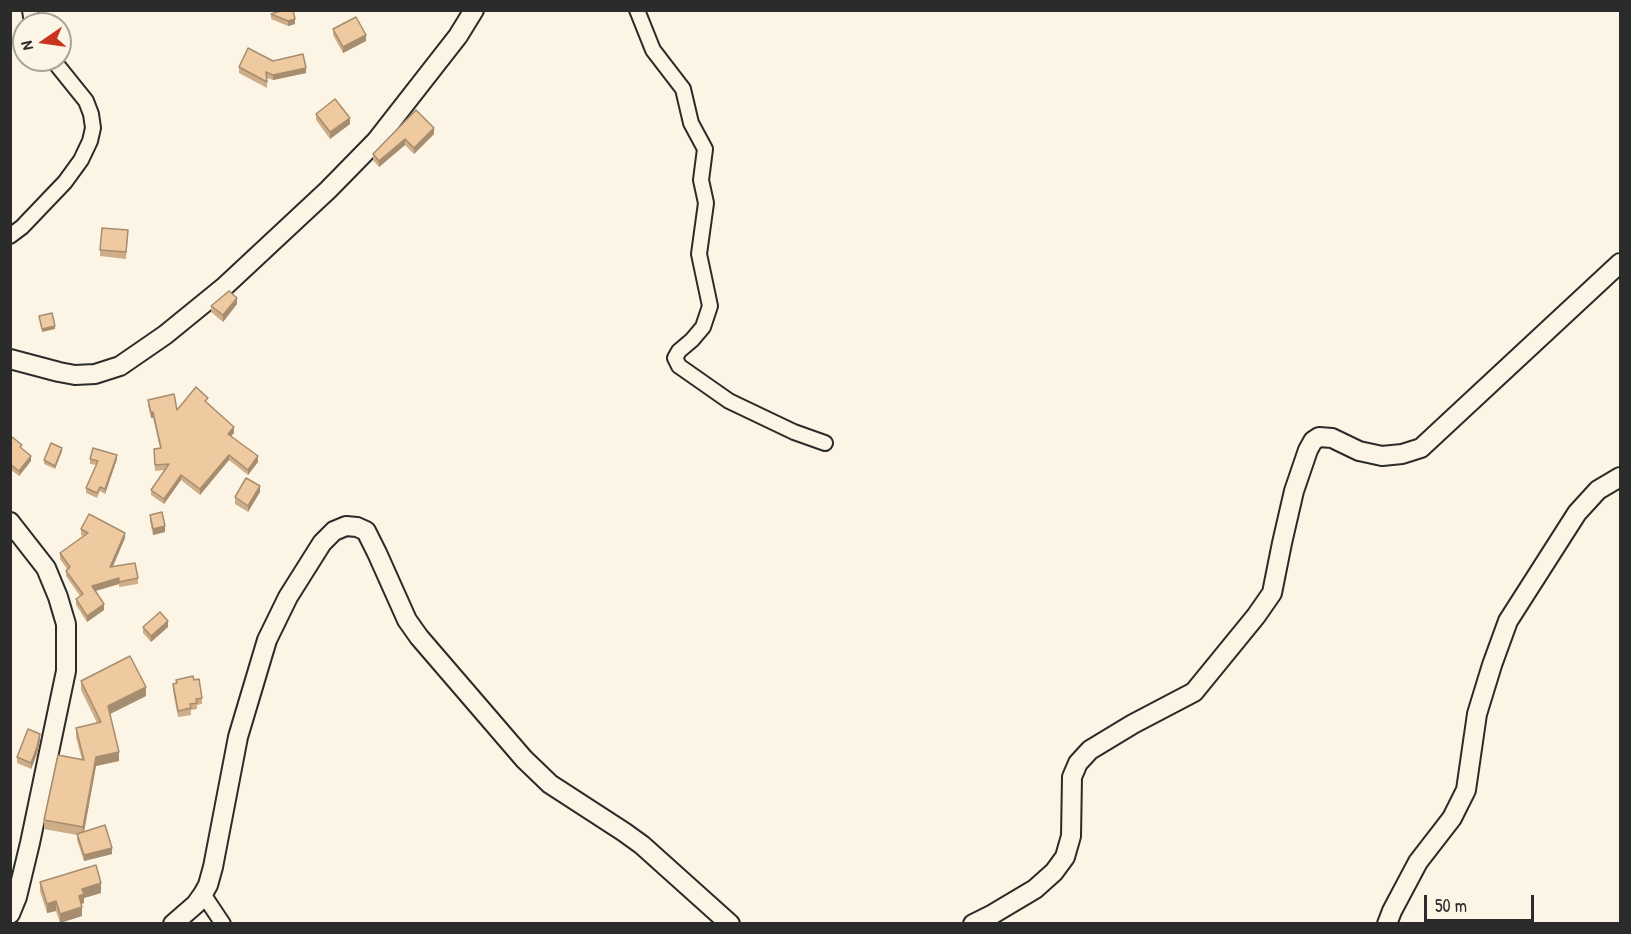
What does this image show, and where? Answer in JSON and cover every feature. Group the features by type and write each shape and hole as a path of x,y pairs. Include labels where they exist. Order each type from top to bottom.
{"street":[{"path":"10,359 75,375 95,374 120,366 165,335 224,287 328,190 376,141 458,36 474,10"},
{"path":"637,10 653,50 683,89 691,123 705,149 701,180 706,203 699,254 710,306 704,327 679,351 675,358 679,366 729,401 794,432 825,443"},
{"path":"10,236 36,213 65,182 81,160 90,141 93,128 86,101 63,72"},
{"path":"973,924 1035,889 1054,872 1065,857 1071,836 1072,777 1078,763 1090,750 1194,692 1256,616 1272,593 1294,491 1313,441 1319,437 1332,438 1359,451 1382,456 1402,454 1421,448 1620,263"},
{"path":"1387,924 1418,862 1452,818 1466,789 1478,714 1508,621 1577,513 1598,490 1620,477"},
{"path":"10,522 46,568 58,597 66,624 66,671 30,843 17,897 10,914"},
{"path":"173,924 196,904 208,885 238,737 267,640 288,597 322,543 334,531 346,526 366,531 407,620 524,759 550,784 642,845 730,924"},
{"path":"203,894 223,924"}],"building":[{"path":"293,10 295,19 288,21 271,14"},
{"path":"356,17 366,35 343,47 333,29"},
{"path":"248,48 273,61 303,54 306,68 273,75 266,72 267,82 239,67"},
{"path":"335,99 350,118 330,132 316,114"},
{"path":"416,110 434,128 414,148 405,139 379,161 373,154"},
{"path":"102,228 128,230 126,252 100,250"},
{"path":"229,291 237,298 223,315 211,306"},
{"path":"52,313 55,326 42,329 39,316"},
{"path":"196,387 208,398 205,401 234,427 228,434 258,456 248,470 229,455 200,489 181,475 164,499 151,490 169,464 155,465 154,449 161,448 148,400 174,394 177,410"},
{"path":"11,436 31,456 19,471 10,464"},
{"path":"51,443 62,448 55,466 44,460"},
{"path":"93,448 117,455 105,489 100,487 97,493 86,488 98,461 90,459"},
{"path":"246,478 260,486 248,506 235,497"},
{"path":"162,512 165,526 153,529 150,515"},
{"path":"89,514 125,533 110,567 135,563 138,578 119,582 119,578 92,586 104,604 87,616 76,599 83,594 66,571 70,567 60,553 88,533 81,529"},
{"path":"160,612 168,621 151,636 143,627"},
{"path":"130,656 146,687 108,706 119,752 96,757 83,827 44,820 58,755 84,760 76,728 101,722 81,681"},
{"path":"193,676 194,680 199,679 202,698 196,699 197,703 190,704 191,708 178,711 173,684 177,683 176,680"},
{"path":"28,729 40,734 31,763 17,757"},
{"path":"105,825 112,848 84,855 77,834"},
{"path":"96,865 101,883 82,889 84,894 79,896 82,907 60,914 56,901 47,904 40,882"}]}
